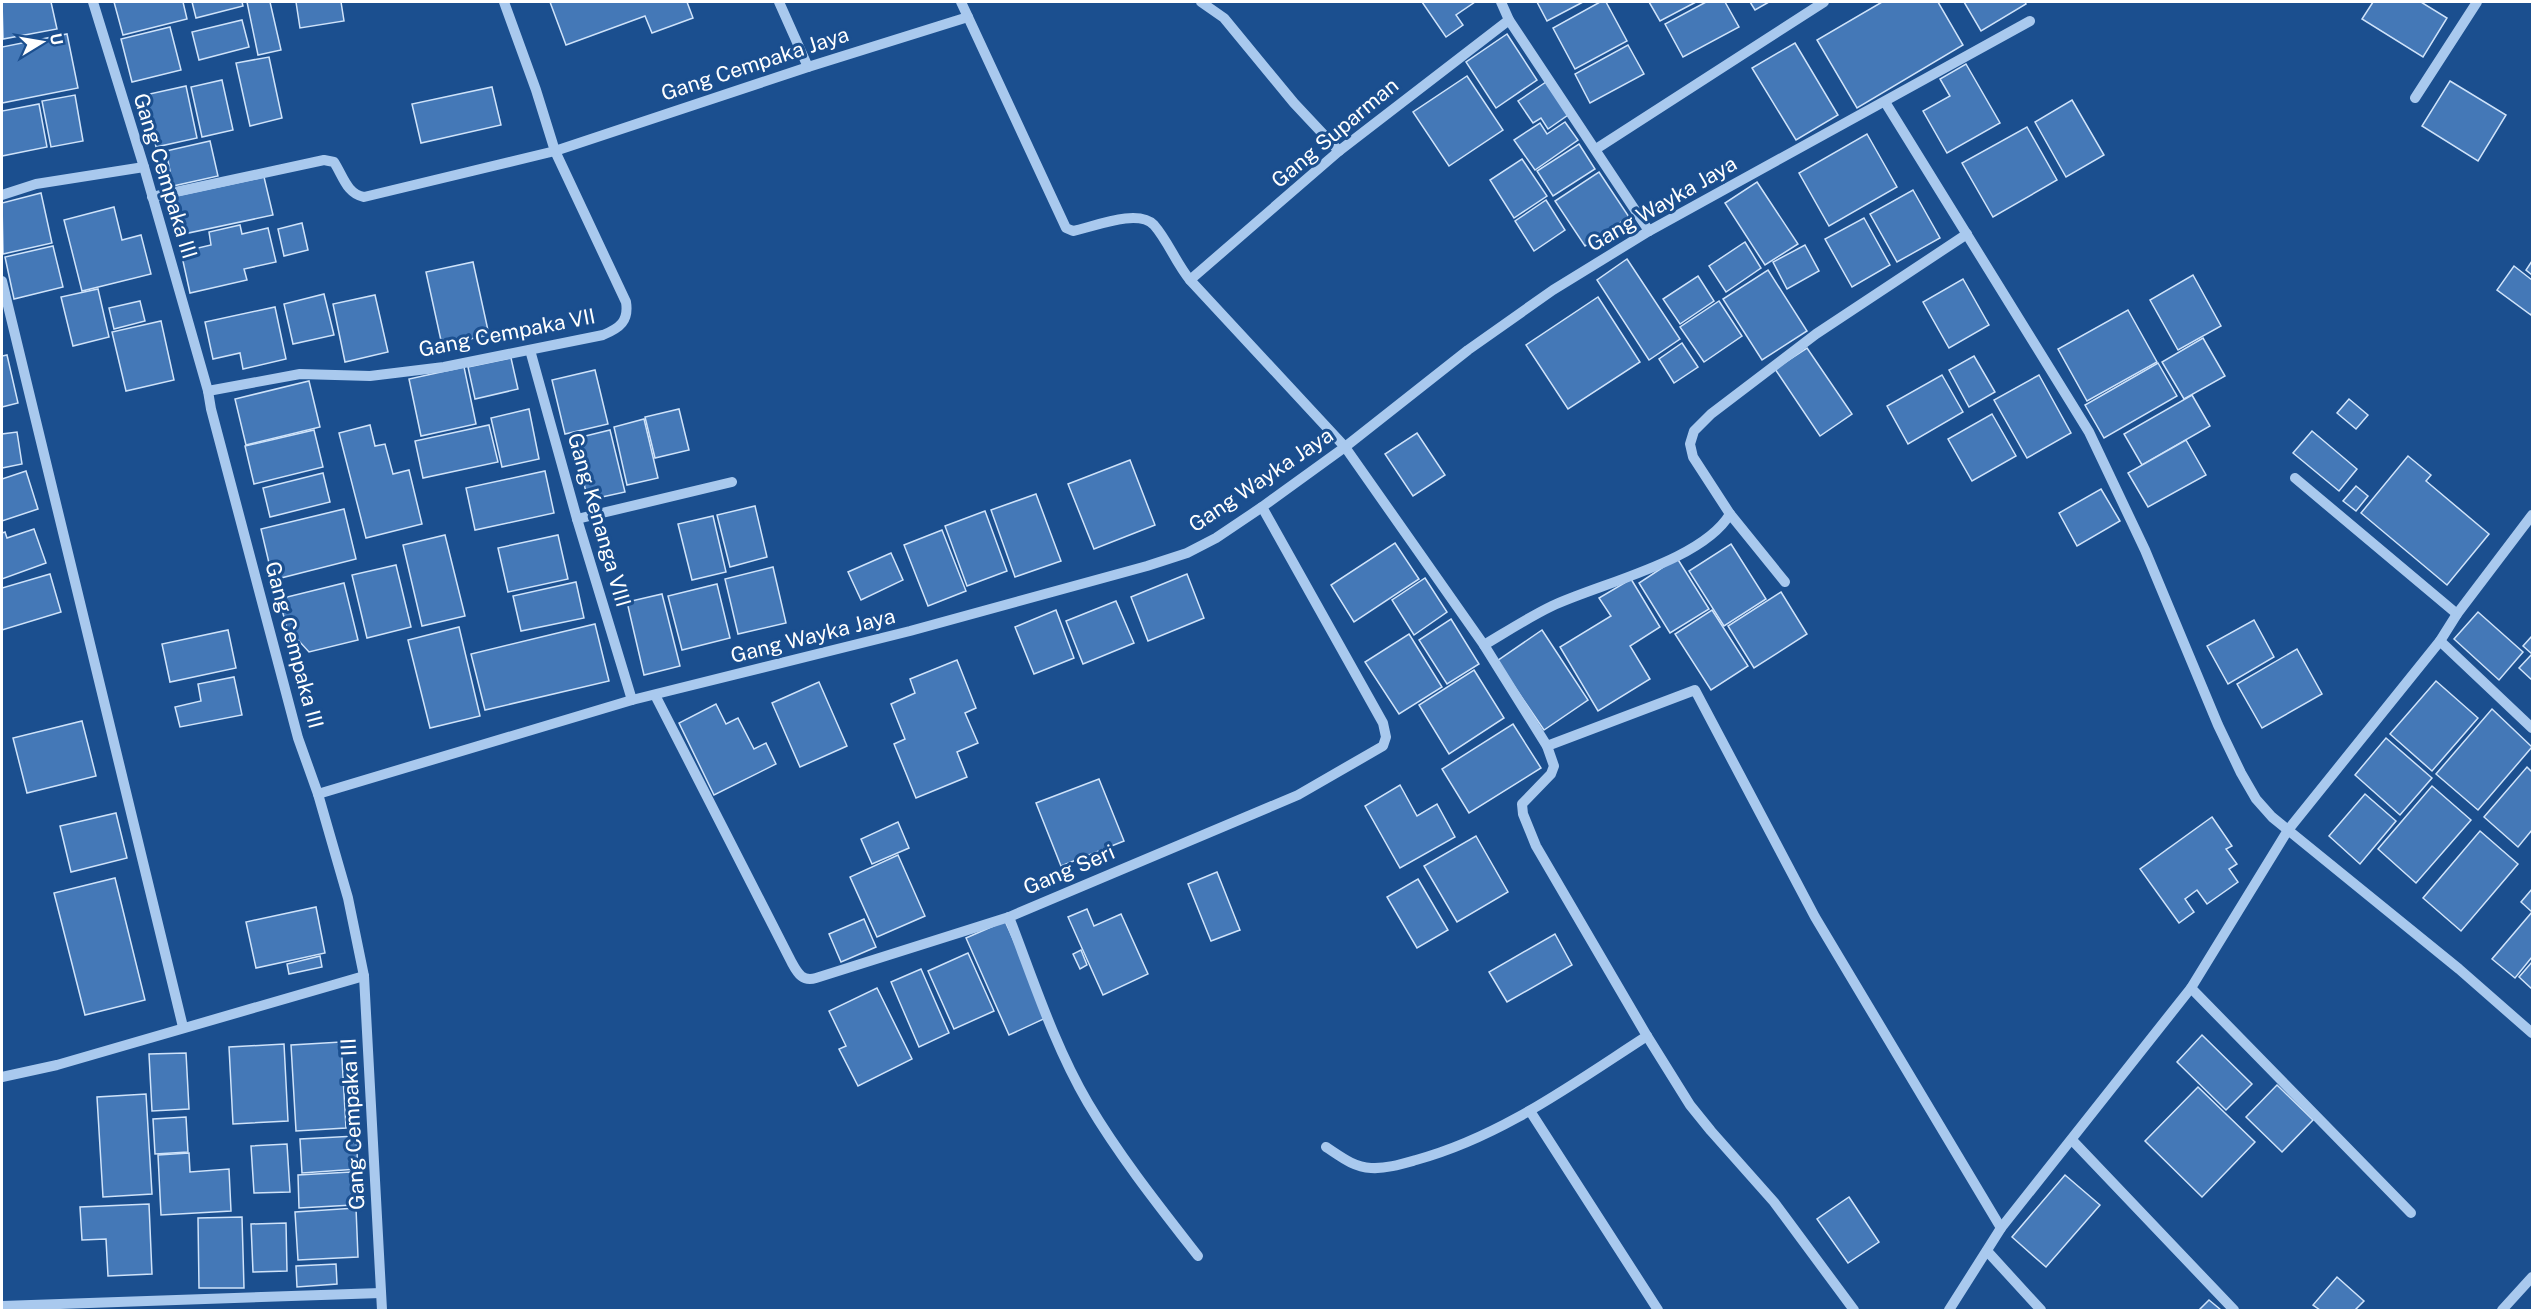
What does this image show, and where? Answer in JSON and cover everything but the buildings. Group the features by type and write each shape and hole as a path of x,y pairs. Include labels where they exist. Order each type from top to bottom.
{"street":[{"name":"Gang Cempaka III","path":"93,2 153,197 208,391 298,738 318,794 348,898 364,976 382,1311"},
{"name":"Gang Cempaka VII","path":"208,391 300,374 370,376 444,367 603,335 624,324 628,314 626,302 555,151 504,2"},
{"path":"779,2 808,67"},
{"path":"961,2 1066,228 1072,231 1138,217 1153,224 1190,280 1345,447 1484,645 1547,746 1554,769 1522,804 1523,814 1536,846 1647,1036 1697,1114 1774,1203 1854,1311"},
{"path":"1201,2 1224,18 1294,103 1339,151"},
{"path":"1502,2 1509,20 1649,231"},
{"path":"1596,149 1824,2"},
{"path":"2415,98 2477,2"},
{"name":"Gang Cempaka Jaya","path":"153,197 324,160 334,162 349,189 356,195 364,197 555,151 808,67 968,17"},
{"name":"Gang Suparman","path":"1190,280 1339,151 1509,20"},
{"name":"Gang Wayka Jaya","path":"318,794 632,700 910,632 1187,553 1216,538 1263,507 1345,447 1467,350 1553,290 1649,231 2030,21"},
{"path":"1885,102 2089,432 2145,550 2218,725 2256,799 2288,830 2459,969 2532,1033"},
{"path":"2,195 36,184 144,167"},
{"path":"1785,582 1730,514 1693,457 1690,444 1694,431 1711,414 1816,334 1966,234"},
{"path":"2,281 183,1027"},
{"name":"Gang Kenanga VIII","path":"530,350 577,519 632,700"},
{"path":"2295,478 2457,614"},
{"path":"577,519 732,482"},
{"name":"Gang Seri","path":"655,695 792,963 802,977 807,980 816,978 1009,917 1298,795 1383,746 1386,737 1383,723 1263,507"},
{"path":"1484,645 1552,606 1675,558 1720,526 1730,514"},
{"path":"1949,1311 2001,1228 2191,988 2288,830 2440,642 2457,614 2532,515"},
{"path":"2440,642 2532,728"},
{"path":"1547,746 1695,690 1815,917 2001,1228"},
{"path":"1009,917 1055,1033 1087,1100 1120,1154 1198,1256"},
{"path":"2,1077 57,1065 364,976"},
{"path":"2191,988 2411,1213"},
{"path":"1326,1147 1359,1166 1373,1168 1401,1164 1453,1149 1530,1111 1647,1036"},
{"path":"1530,1111 1658,1311"},
{"path":"2072,1140 2234,1311"},
{"path":"1987,1251 2041,1311"},
{"path":"2502,1311 2532,1277"},
{"path":"2,1306 381,1293"}]}
